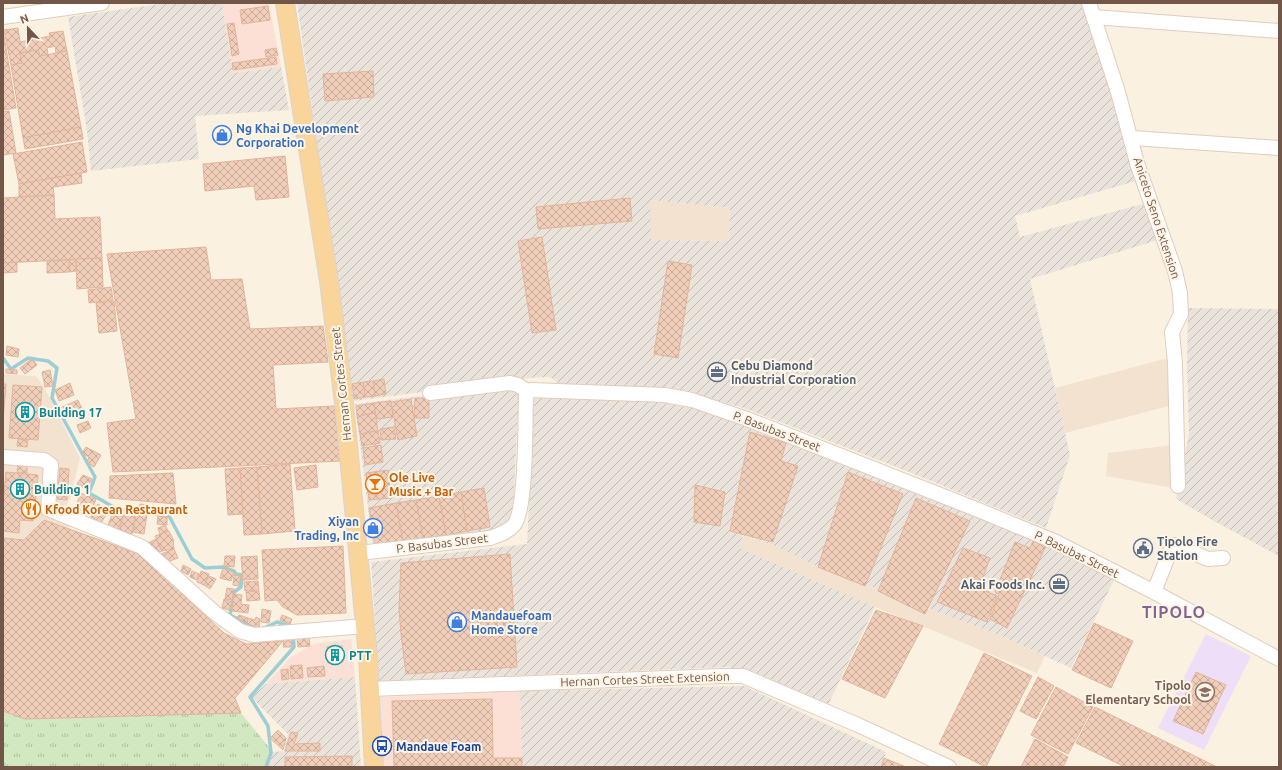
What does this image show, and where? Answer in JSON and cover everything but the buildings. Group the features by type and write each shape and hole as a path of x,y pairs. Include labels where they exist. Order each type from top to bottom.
{"main road":[{"name":"Hernan Cortes Street","path":"285,3 331,296 344,404 359,553 370,689 374,767"}],"street":[{"path":"3,17 102,3"},
{"name":"Aniceto Seno Extension","path":"1089,3 1132,138 1138,163 1175,271 1180,293 1181,314 1172,332 1175,363 1178,486"},
{"path":"1094,17 1279,31"},
{"path":"1132,138 1279,148"},
{"path":"430,393 510,383 518,385 527,391"},
{"name":"P. Basubas Street","path":"359,553 490,538 505,533 515,524 520,514 524,483 527,391 643,394 692,400 754,422 1056,542 1154,592 1279,659"},
{"path":"3,457 44,460 51,465 48,509 142,548 215,613 240,631 254,635 365,626"},
{"path":"1154,592 1172,546 1174,545 1208,559 1223,558"},
{"name":"Hernan Cortes Street Extension","path":"370,689 743,676 858,725 948,767"}],"shaded area":[{"path":"167,3 222,3 233,73 281,67 289,110 195,116 199,159 91,171 87,131 68,17"},
{"path":"222,3 269,3 281,67 233,73"},
{"path":"297,3 1083,3 1139,180 1015,216 1020,237 1146,203 1158,240 1030,279 1070,455 1046,528 904,470 744,408 687,393 561,385 550,377 529,378 354,401","holes":["650,200 730,208 728,241 651,240"]},
{"path":"649,200 730,208 728,241 650,240"},
{"path":"1188,308 1279,309 1279,556 1176,499 1189,434 1187,367"},
{"path":"1168,358 1169,406 1065,433 1055,388"},
{"path":"3,374 36,376 44,387 80,458 70,499 64,508 78,513 68,528 44,520 24,540 3,538"},
{"path":"512,385 519,391 513,511 507,524 493,530 373,548 355,404"},
{"path":"534,398 611,398 650,400 696,407 749,426 971,514 1048,546 1115,578 1071,668 1004,637 817,566 773,545 742,535 741,549 875,607 827,707 753,672 728,667 379,681 371,562 527,544"},
{"path":"1172,445 1173,488 1106,476 1108,453"},
{"path":"742,535 773,545 817,566 1004,637 1045,656 1037,673 875,607 740,549"},
{"name":"Tipolo Elementary School","path":"1206,634 1251,656 1204,750 1158,728"},
{"path":"351,639 355,677 266,684 291,657 313,644"},
{"path":"355,677 361,767 268,767 273,752 284,751 288,734 251,697 266,684"},
{"path":"744,686 886,752 881,767 522,767 520,691"},
{"path":"520,691 522,767 383,767 381,697"}],"green space":[{"path":"3,711 241,713 273,752 268,767 3,767"}],"waterway":[{"path":"3,358 11,369 28,358 48,361 57,368 52,398 95,477 89,493 117,509 169,516 192,559 205,568 222,567 234,571 236,574 242,575 241,587 234,592 230,615 260,630 277,622 293,627"},
{"path":"266,767 271,753 268,726 250,697 294,647 293,635"}],"place":[{"name":"Ng Khai Development Corporation","path":"222,135"},
{"name":"Cebu Diamond Industrial Corporation","path":"717,372"},
{"name":"Building 17","path":"25,412"},
{"name":"Ole Live Music + Bar","path":"375,484"},
{"name":"Building 1","path":"20,489"},
{"name":"Kfood Korean Restaurant","path":"31,509"},
{"name":"Xiyan Trading, Inc","path":"373,528"},
{"name":"Tipolo Fire Station","path":"1143,548"},
{"name":"Akai Foods Inc.","path":"1059,584"},
{"name":"Mandauefoam Home Store","path":"457,622"},
{"name":"PTT","path":"335,655"},
{"name":"Tipolo Elementary School","path":"1205,692"},
{"name":"Mandaue Foam","path":"382,746"}],"district":[{"name":"TIPOLO","path":"1174,612"}]}
